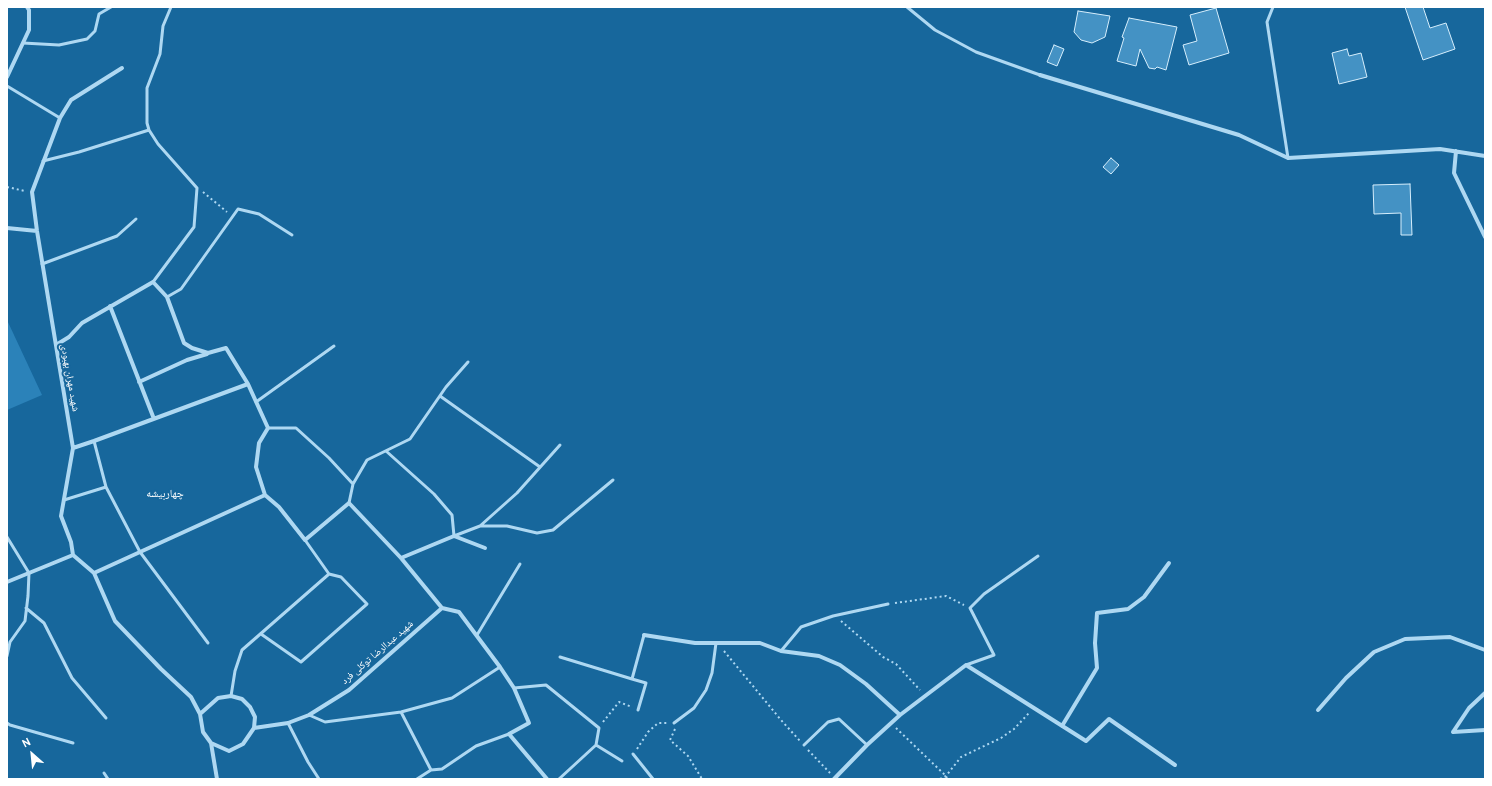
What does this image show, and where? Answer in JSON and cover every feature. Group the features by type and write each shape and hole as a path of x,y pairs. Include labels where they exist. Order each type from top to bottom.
{"street":[{"path":"7,77 30,30 29,10 27,7"},
{"path":"32,192 60,118 71,100 122,68"},
{"path":"1040,75 1239,135 1288,158 1440,149 1485,156"},
{"path":"1456,151 1454,173 1485,237"},
{"name":"شهید مهران بهبودی","path":"32,192 36,231 73,448 61,516 71,542 73,555"},
{"path":"7,228 36,231"},
{"path":"56,345 69,337 82,323 153,282 167,297 184,343 192,348 208,353"},
{"path":"110,306 154,419"},
{"path":"139,382 187,360 226,348 248,384 268,428 258,443 256,467 265,494 280,507 305,540 348,503 402,558 442,608 459,612 514,688 529,723 509,734 547,779"},
{"path":"73,448 248,384"},
{"path":"94,573 265,494"},
{"path":"402,558 454,536 485,548"},
{"path":"7,582 73,555 94,573 115,621 191,697 200,714 203,732 211,743 217,779"},
{"path":"1062,726 1097,668 1095,643 1097,613 1128,609 1144,597 1169,563"},
{"name":"شهید عبدالرضا توکلی فرد","path":"254,728 288,723 309,715 349,690 442,608"},
{"path":"644,635 694,643 760,643 781,651 819,656 840,665 866,684 900,715"},
{"path":"1318,710 1346,678 1374,652 1405,639 1450,637 1485,650"},
{"path":"834,779 867,745 900,715 966,665 1086,741 1109,719 1175,765"},
{"path":"1485,693 1469,708 1452,732 1485,730"},
{"path":"200,714 218,698 232,696 242,699 250,707 254,717 254,728 243,744 229,751 211,743"}],"lane":[{"path":"23,43 59,45 87,39 95,31 99,14 111,7"},
{"path":"153,282 194,227 197,188 158,144 149,130 147,123 147,88 160,54 163,26 171,7"},
{"path":"907,7 935,30 976,52 1040,75"},
{"path":"1273,7 1267,22 1288,158"},
{"path":"7,86 60,118"},
{"path":"43,161 79,152 149,130"},
{"path":"167,297 181,289 238,209 259,214 292,235"},
{"path":"42,264 118,236 136,218"},
{"path":"256,402 334,346"},
{"path":"348,503 353,484 367,460 410,440 440,396 468,362"},
{"path":"440,396 540,467"},
{"path":"268,428 296,428 329,458 353,484"},
{"path":"94,441 106,487 140,552 208,643"},
{"path":"386,450 434,494 452,515 454,536 480,526 517,493 560,445"},
{"path":"480,526 507,526 537,533 553,530 613,480"},
{"path":"64,500 106,487"},
{"path":"7,537 29,573 24,621 10,642 7,656"},
{"path":"260,634 301,662 367,604 341,577 329,574 305,540"},
{"path":"966,665 994,655 970,608 984,594 1038,556"},
{"path":"477,635 520,564"},
{"path":"232,696 235,671 242,650 329,574"},
{"path":"781,651 801,628 834,616 888,604"},
{"path":"26,608 44,623 72,678 106,718"},
{"path":"632,679 644,635"},
{"path":"674,723 694,708 706,690 712,673 716,643"},
{"path":"560,656 646,683 638,710"},
{"path":"309,715 325,722 401,712 452,698 500,667"},
{"path":"514,688 546,685 599,728 596,745 559,779"},
{"path":"401,712 431,770"},
{"path":"804,745 828,722 839,719 867,745"},
{"path":"7,723 73,743"},
{"path":"288,723 308,762 319,779"},
{"path":"417,779 431,770 442,769 476,746 509,734"},
{"path":"596,745 622,761"},
{"path":"633,754 653,779"},
{"path":"104,773 108,779"}],"path":[{"path":"7,187 32,192"},
{"path":"197,188 233,217"},
{"path":"888,604 946,596 970,608"},
{"path":"834,616 883,657 896,664 925,696"},
{"path":"716,643 734,662 781,720 834,779"},
{"path":"599,728 619,702 638,710"},
{"path":"940,779 946,776 961,757 1001,738 1014,728 1034,708"},
{"path":"633,754 648,732 658,722 674,723 675,730 670,740 688,756 702,779"},
{"path":"891,723 946,776 947,779"}],"shaded area":[{"path":"7,320 42,395 7,410"}],"building":[{"path":"1405,7 1423,7 1430,28 1446,23 1455,49 1423,60"},
{"path":"1216,8 1229,53 1189,65 1183,45 1197,41 1190,15"},
{"path":"1078,11 1110,16 1105,37 1092,43 1081,40 1074,32"},
{"path":"1129,18 1177,27 1166,70 1157,67 1155,69 1149,68 1140,49 1136,66 1117,61 1124,38 1122,37"},
{"path":"1054,45 1064,49 1057,66 1047,62"},
{"path":"1347,49 1349,56 1361,53 1367,77 1339,84 1332,53"},
{"path":"1111,158 1119,165 1111,174 1103,167"},
{"path":"1410,184 1412,235 1401,235 1401,213 1374,214 1373,185"}],"district":[{"name":"چهاربیشه","path":"165,495"}]}
